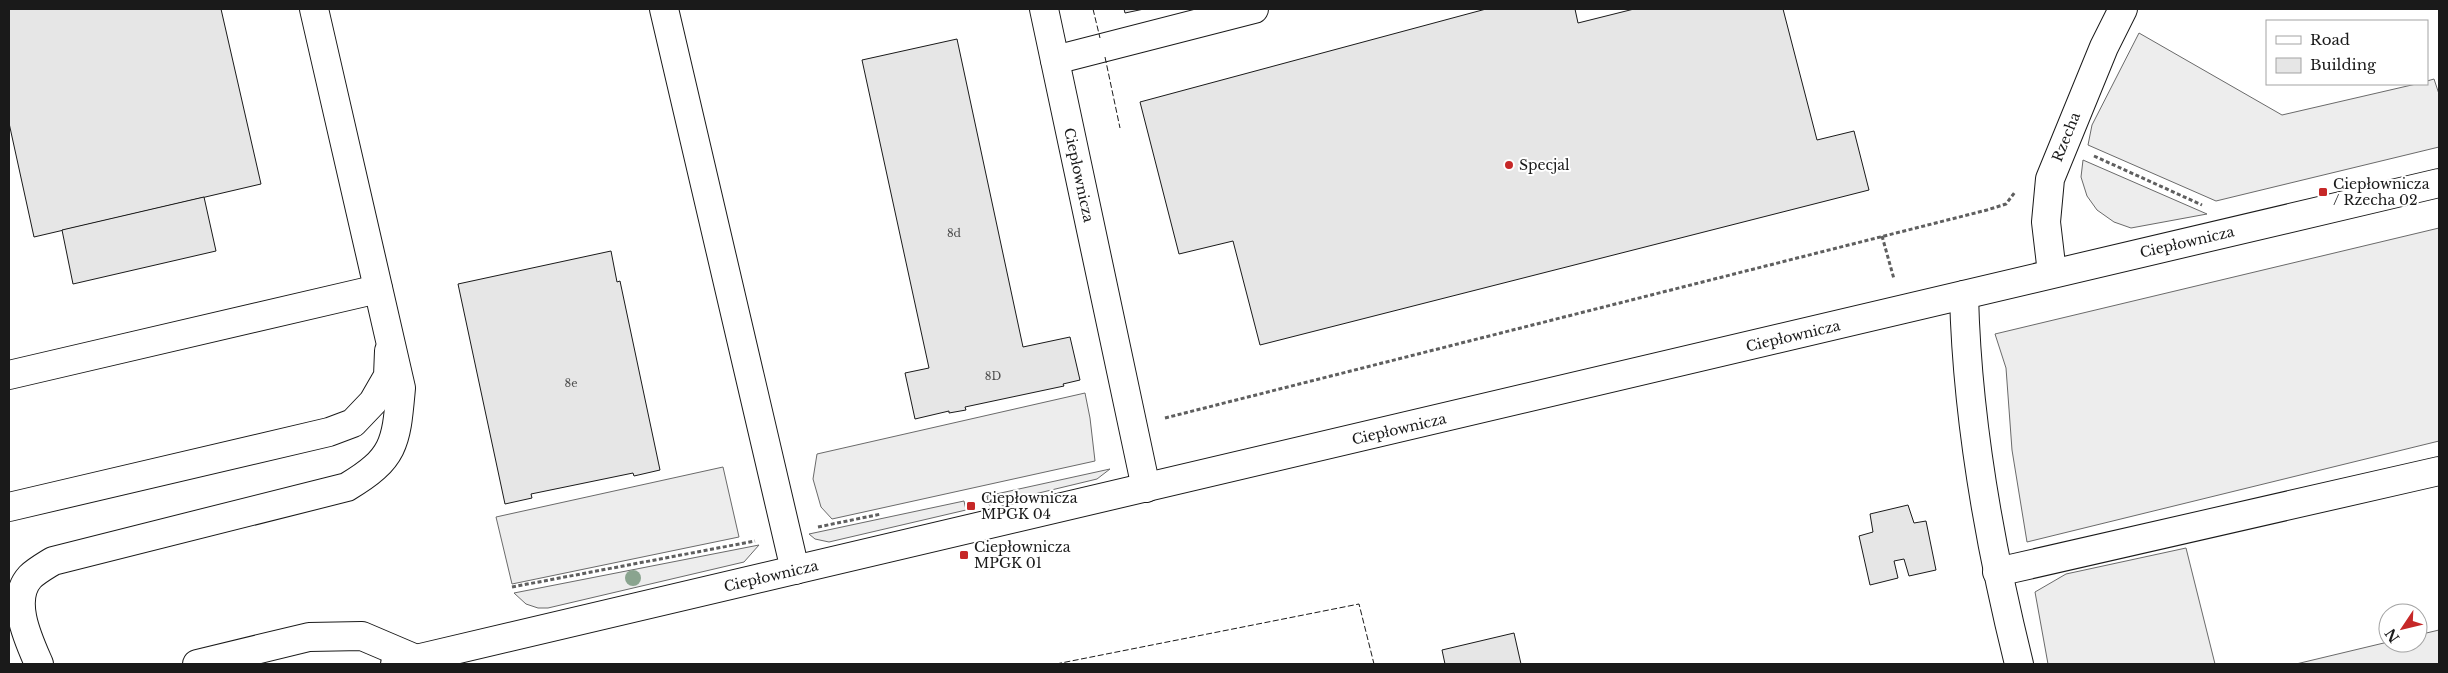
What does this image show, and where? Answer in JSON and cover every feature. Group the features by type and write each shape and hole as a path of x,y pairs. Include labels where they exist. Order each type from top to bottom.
{"street":[{"path":"39,664 23,626 22,596 29,578 52,561 347,487 371,473 388,454 397,426 401,388 314,9"},
{"path":"664,9 795,570"},
{"name":"Ciepłownicza","path":"1044,9 1146,488"},
{"path":"1055,60 1254,9"},
{"name":"Rzecha","path":"2052,273 2046,222 2050,179 2063,142 2104,47 2123,9"},
{"name":"Ciepłownicza","path":"406,662 2439,183"},
{"path":"9,375 378,289"},
{"path":"1964,295 1976,451 1997,572 2019,664"},
{"path":"9,507 329,432 353,423 373,402 388,376 390,340"},
{"path":"1997,572 2439,471"},
{"path":"198,664 309,637 362,636 406,662"}],"path":[{"path":"2063,142 2205,206"},
{"path":"1162,421 1166,416 2006,204 2018,187"},
{"path":"1882,236 1895,282"},
{"path":"512,587 760,540"}],"shaded area":[{"path":"2139,33 2282,115 2412,85 2428,85 2428,81 2434,79 2439,94 2439,147 2216,201 2088,145 2092,125"},
{"path":"2083,160 2207,214 2131,228 2114,222 2097,210 2087,196 2081,177"},
{"path":"2439,228 2439,441 2027,542 2012,450 2006,368 1995,334"},
{"path":"1085,393 1095,461 832,519 821,507 813,479 817,454"},
{"path":"723,467 739,537 512,584 496,517"},
{"path":"1110,469 1097,479 989,505 987,496"},
{"path":"964,501 966,510 829,542 815,539 809,534"},
{"path":"759,545 744,562 548,608 538,608 526,604 514,593"},
{"path":"2186,548 2215,664 2048,664 2035,592 2066,574"},
{"path":"2439,630 2439,664 2296,664 2378,644 2378,653 2428,653 2428,633"}],"building":[{"path":"9,9 221,9 261,184 34,237 9,123"},
{"path":"1124,9 1144,9 1125,13"},
{"name":"Specjal","path":"1486,9 1575,9 1578,23 1634,9 1783,9 1817,140 1854,131 1869,190 1260,345 1233,241 1179,254 1140,102"},
{"path":"957,39 1023,347 1070,337 1080,380 1063,384 1064,386 965,407 966,410 949,413 949,411 915,419 905,373 929,368 862,60"},
{"path":"204,197 216,251 73,284 62,230"},
{"path":"611,251 617,282 620,281 660,470 634,476 633,473 531,494 532,498 505,504 458,284"},
{"path":"1908,505 1914,523 1926,521 1936,570 1909,576 1904,559 1894,561 1898,578 1870,585 1859,536 1873,532 1870,514"},
{"path":"1514,633 1521,664 1445,664 1442,650"}],"fence":[{"path":"1093,9 1100,38"},
{"path":"1105,57 1120,128"},
{"path":"1056,664 1359,604 1374,664"}],"place":[{"name":"Specjal","path":"1509,165"},
{"name":"Ciepłownicza / Rzecha 02","path":"2323,192"},
{"name":"Ciepłownicza MPGK 04","path":"971,506"},
{"name":"Ciepłownicza MPGK 01","path":"964,555"}]}
